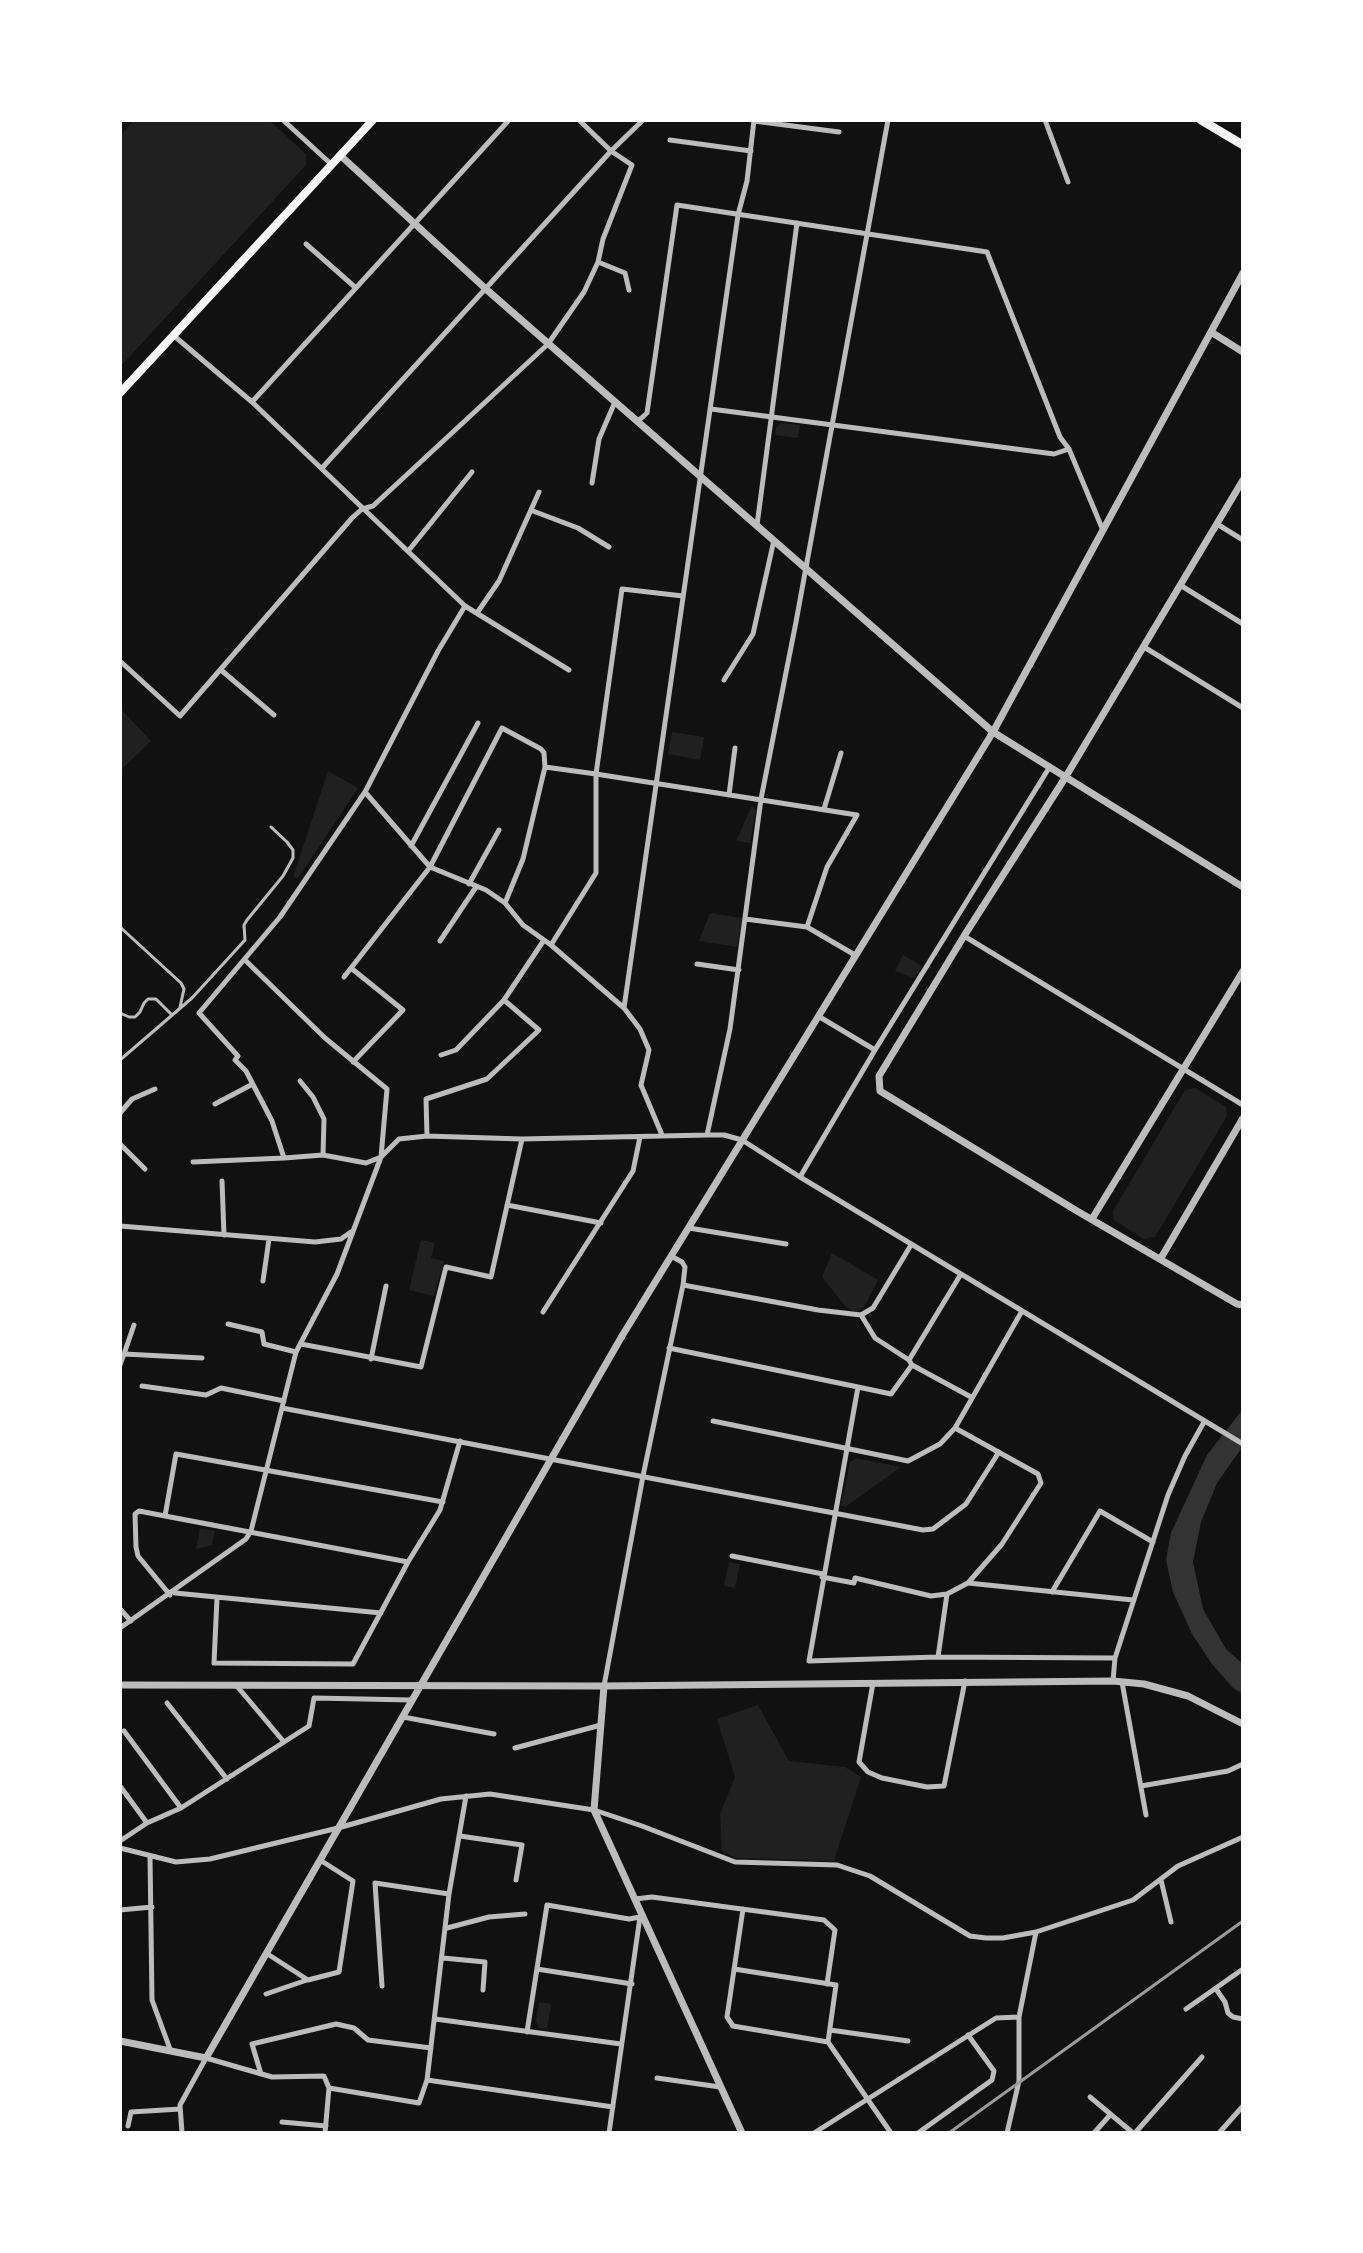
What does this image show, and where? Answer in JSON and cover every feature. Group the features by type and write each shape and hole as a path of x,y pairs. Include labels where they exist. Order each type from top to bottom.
{"highway":[{"path":"1201,120 1243,145"}],"main road":[{"path":"120,393 373,120"}],"street":[{"path":"283,120 332,165"},
{"path":"252,402 509,120"},
{"path":"120,661 180,716 362,509 373,506 548,344 584,292 598,262 603,239 632,165 611,151 579,120"},
{"path":"322,468 611,151 643,120"},
{"path":"707,1135 730,1029 761,799 888,120"},
{"path":"1045,120 1068,182"},
{"path":"624,1008 754,121 839,132"},
{"path":"670,140 751,151"},
{"path":"341,156 548,344 993,732 1243,887"},
{"path":"637,422 647,413 677,205 987,252 1060,437 1069,449 1102,528"},
{"path":"757,525 797,223"},
{"path":"306,244 356,289"},
{"path":"598,262 625,273 629,290"},
{"path":"182,2133 180,2109 206,2058 551,1458 671,1256 993,732 1243,273"},
{"path":"1211,332 1243,352"},
{"path":"173,335 252,402 465,606 569,670"},
{"path":"592,483 599,439 615,402"},
{"path":"711,409 1054,454 1069,449"},
{"path":"409,550 472,472"},
{"path":"1243,480 1065,778 879,1076 880,1091 1092,1219 1243,1305"},
{"path":"477,613 499,581 539,492"},
{"path":"533,511 578,528 609,547"},
{"path":"1217,524 1243,540"},
{"path":"724,680 753,634 774,540"},
{"path":"1180,585 1243,624"},
{"path":"551,945 596,873 596,774 622,589 683,596"},
{"path":"284,1158 272,1121 246,1071 235,1060 238,1056 199,1013 280,917 365,792 438,651 465,606"},
{"path":"1144,647 1243,708"},
{"path":"221,670 274,715"},
{"path":"411,846 478,723"},
{"path":"344,977 430,867 502,728 541,749 545,767 523,859 505,903"},
{"path":"729,795 735,748"},
{"path":"824,809 841,753"},
{"path":"545,767 857,815 827,867 807,927"},
{"path":"800,1177 1049,768"},
{"path":"365,792 430,867 505,903 523,925 624,1008 640,1029 649,1050 641,1085 662,1135"},
{"path":"469,884 499,830"},
{"path":"440,941 476,887"},
{"path":"745,919 807,927 855,955"},
{"path":"964,936 1243,1105"},
{"path":"441,1055 456,1050 504,1000 544,940"},
{"path":"120,1628 172,1594 246,1539 251,1531 296,1352 337,1274 381,1157 387,1089 325,1038 245,960"},
{"path":"697,964 739,970"},
{"path":"351,968 403,1010 353,1062"},
{"path":"1092,1219 1243,971"},
{"path":"427,1136 426,1099 487,1079 539,1030 504,1000"},
{"path":"818,1016 875,1050"},
{"path":"300,1081 313,1097 324,1119 323,1155"},
{"path":"215,1104 251,1085"},
{"path":"120,1113 132,1099 155,1089"},
{"path":"1161,1258 1243,1118"},
{"path":"193,1162 323,1155 366,1163 381,1157 399,1139 427,1136 522,1139 724,1135 742,1140 1243,1444"},
{"path":"543,1312 633,1171 640,1137"},
{"path":"301,1344 421,1367 446,1267 491,1277 522,1139"},
{"path":"120,1144 145,1169"},
{"path":"222,1181 224,1235"},
{"path":"507,1205 601,1223"},
{"path":"120,1226 328,1242 352,1232"},
{"path":"689,1228 786,1244"},
{"path":"263,1281 269,1239"},
{"path":"683,1285 861,1315 873,1308 911,1245"},
{"path":"671,1256 685,1267 683,1285 604,1686 594,1810 635,1899 640,1917 742,2133"},
{"path":"669,1348 891,1394 961,1274"},
{"path":"371,1359 386,1286"},
{"path":"713,1421 908,1461 940,1444 955,1428 1022,1311"},
{"path":"861,1315 875,1338 971,1397"},
{"path":"228,1324 262,1332 264,1344 296,1352"},
{"path":"120,1365 134,1325"},
{"path":"124,1354 202,1358"},
{"path":"142,1386 206,1395 221,1388 460,1441 923,1530 933,1529 966,1504 999,1452"},
{"path":"858,1387 809,1661 938,1657 1115,1658"},
{"path":"1146,1815 1117,1681 1115,1658 1168,1495 1204,1422"},
{"path":"732,1556 854,1583 855,1578 931,1596 947,1594 968,1583 1002,1544 1041,1483 1038,1474 955,1428"},
{"path":"217,1598 214,1663 353,1664 443,1502 460,1441"},
{"path":"165,1516 176,1454 443,1502"},
{"path":"381,1613 172,1594 138,1556 135,1514 139,1511 408,1562"},
{"path":"1052,1592 1100,1511 1153,1542"},
{"path":"968,1583 1133,1600"},
{"path":"938,1657 947,1594"},
{"path":"120,1609 131,1621"},
{"path":"873,1682 859,1762 868,1772 882,1778 927,1787 944,1786 965,1681"},
{"path":"120,1685 604,1686 1117,1681 1188,1696 1243,1724"},
{"path":"235,1684 284,1742"},
{"path":"120,1841 147,1823 181,1808 309,1726 314,1698 412,1700"},
{"path":"167,1703 227,1779"},
{"path":"403,1717 494,1734"},
{"path":"515,1748 601,1725"},
{"path":"124,1731 181,1808"},
{"path":"1141,1786 1228,1771 1243,1764"},
{"path":"120,1786 147,1823"},
{"path":"120,1848 176,1862 210,1859 441,1799 490,1794 594,1810 735,1862 837,1865 870,1876 970,1936 1003,1938 1036,1932 1133,1900 1178,1866 1243,1837"},
{"path":"329,2088 419,2103 427,2080 449,1894 466,1796"},
{"path":"460,1836 522,1845 516,1880"},
{"path":"150,1856 152,2000 170,2049"},
{"path":"266,1994 339,1972 353,1881 320,1860"},
{"path":"1161,1880 1171,1922"},
{"path":"382,1986 375,1883 449,1894"},
{"path":"635,1899 652,1897 824,1920 835,1930 827,1984"},
{"path":"527,2032 547,1905 629,1919 640,1917"},
{"path":"120,1910 152,1907"},
{"path":"743,1909 727,2017 733,2026 828,2042"},
{"path":"447,1928 489,1917 525,1914"},
{"path":"609,2133 640,1917"},
{"path":"1007,2133 1019,2081 1019,2017 1036,1932"},
{"path":"266,1953 308,1980"},
{"path":"443,1958 485,1962 483,1990"},
{"path":"537,1969 632,1984"},
{"path":"734,1969 836,1985 828,2042 891,2133"},
{"path":"1186,2009 1243,1969"},
{"path":"1216,1989 1228,2013 1243,2019"},
{"path":"814,2133 996,2018 1019,2017"},
{"path":"435,2019 621,2044"},
{"path":"261,2075 252,2044 336,2024 354,2028 368,2040 431,2048"},
{"path":"830,2030 908,2041"},
{"path":"918,2133 992,2080 994,2071 968,2035"},
{"path":"120,2041 170,2049 272,2077 324,2076 329,2088 326,2130 282,2122"},
{"path":"1090,2097 1134,2133 1202,2057"},
{"path":"657,2078 720,2087"},
{"path":"427,2080 613,2107"},
{"path":"1219,2133 1243,2106"},
{"path":"128,2126 131,2112 180,2109"},
{"path":"1094,2133 1110,2115"}],"lane":[{"path":"120,1060 179,1009 242,944 247,920 283,876 293,858 293,850 271,827"},
{"path":"120,927 181,983 184,997 179,1009"},
{"path":"120,1013 135,1017 148,999 156,999 172,1015"}],"shaded area":[{"path":"134,120 269,120 306,154 306,165 120,367 120,136"},
{"path":"781,423 800,425 798,438 775,435"},
{"path":"120,708 151,741 120,771"},
{"path":"672,732 704,737 700,760 668,754"},
{"path":"328,771 358,788 298,878 293,877"},
{"path":"752,805 756,810 750,843 736,841"},
{"path":"710,913 742,918 737,947 699,941"},
{"path":"903,955 922,966 914,978 895,971"},
{"path":"1195,1088 1226,1107 1227,1116 1155,1237 1144,1239 1114,1220 1113,1211 1185,1090"},
{"path":"421,1240 435,1243 431,1258 444,1261 434,1296 409,1290"},
{"path":"832,1253 878,1280 864,1307 856,1312 846,1307 822,1277"},
{"path":"1243,1409 1243,1446 1217,1483 1201,1522 1193,1562 1203,1609 1226,1649 1243,1664 1243,1694 1233,1688 1212,1664 1192,1634 1173,1592 1166,1560 1171,1533 1207,1455"},
{"path":"856,1458 901,1467 845,1507 841,1505 850,1462"},
{"path":"200,1529 215,1531 212,1545 196,1549"},
{"path":"729,1562 740,1564 735,1588 724,1586"},
{"path":"758,1705 789,1761 845,1767 861,1777 834,1861 736,1858 722,1852 720,1814 735,1777 717,1719"},
{"path":"539,2002 551,2004 547,2029 539,2028 536,2021"}],"railway":[{"path":"949,2133 1243,1921"}]}
